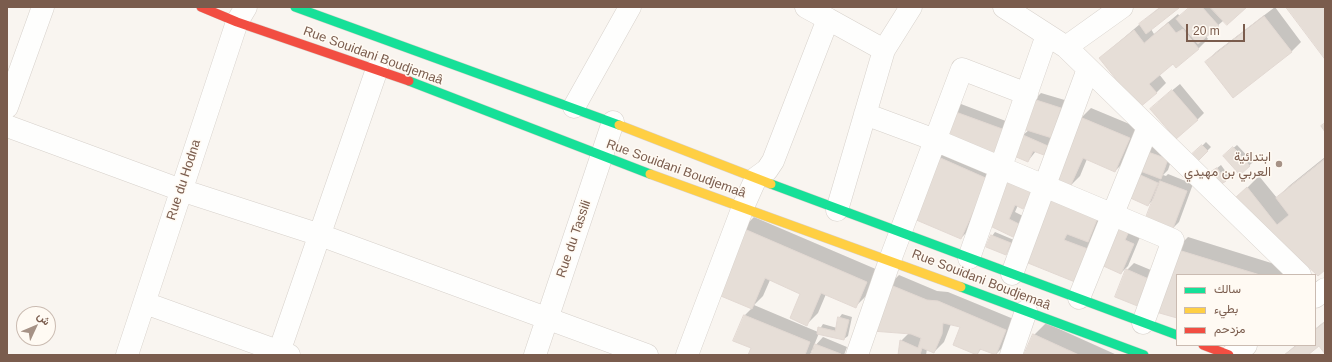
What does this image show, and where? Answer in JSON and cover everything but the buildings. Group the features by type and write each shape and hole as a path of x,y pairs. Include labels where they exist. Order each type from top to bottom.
{"main road":[{"name":"Rue Souidani Boudjemaâ","path":"201,7 242,15 602,157 890,260 1144,355"},
{"name":"Rue Souidani Boudjemaâ","path":"295,7 574,107 837,210 1176,335"},
{"path":"1206,346 1230,355"}],"street":[{"path":"9,95 43,7"},
{"path":"806,7 884,50"},
{"path":"837,210 884,50 911,7"},
{"path":"1004,7 1066,46 1299,274"},
{"path":"1066,46 1122,7"},
{"path":"574,107 624,9"},
{"name":"Rue du Hodna","path":"126,355 145,303 181,190 242,15"},
{"path":"687,355 743,207 756,178 767,170 773,161 828,19"},
{"path":"969,258 1047,35"},
{"path":"145,303 282,354 320,235 377,69"},
{"path":"857,355 890,260 962,69 1027,94"},
{"path":"1012,274 1088,69"},
{"path":"865,114 936,140 1173,240 1143,323"},
{"name":"Rue du Tassili","path":"535,355 613,122"},
{"path":"7,126 181,190 320,235 547,320 647,355"},
{"path":"1079,298 1148,127"},
{"path":"1011,355 1026,311"},
{"path":"1230,355 1244,346"}],"traffic: fast":[{"path":"295,7 619,125"},
{"path":"409,81 650,174"},
{"path":"771,184 1176,335"},
{"path":"961,287 1144,355"}],"traffic: slow":[{"path":"619,125 771,184"},
{"path":"650,174 961,287"}],"traffic: jam":[{"path":"201,7 237,22 409,81"},
{"path":"1206,346 1229,355"}],"place":[{"name":"ابتدائية العربي بن مهيدي","path":"1279,164"}]}
